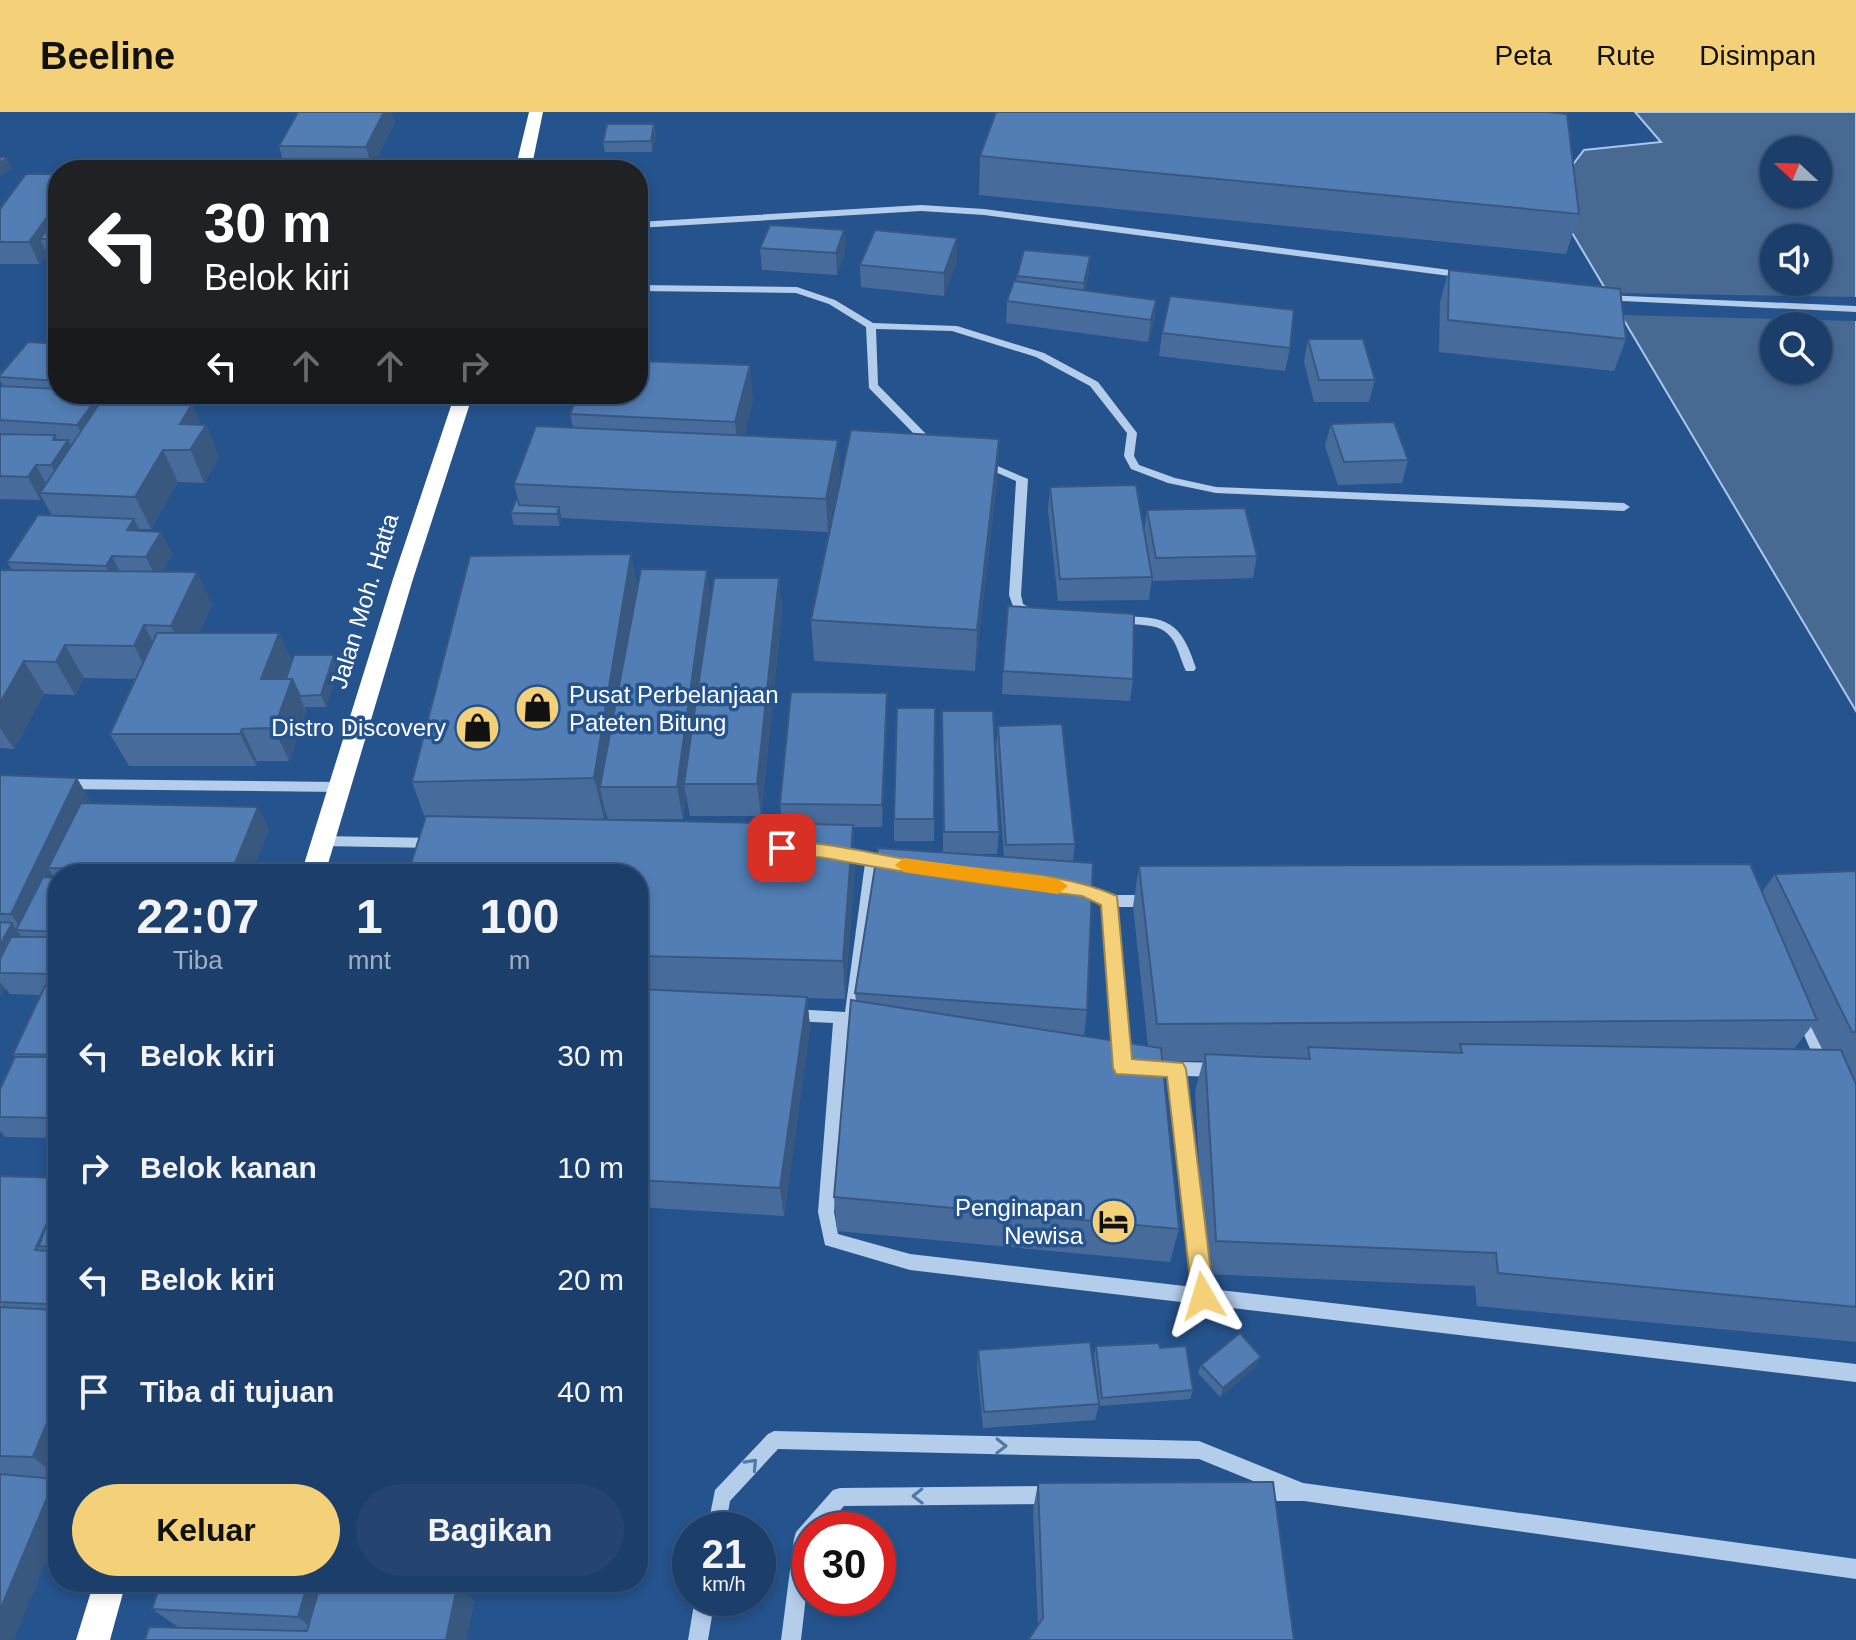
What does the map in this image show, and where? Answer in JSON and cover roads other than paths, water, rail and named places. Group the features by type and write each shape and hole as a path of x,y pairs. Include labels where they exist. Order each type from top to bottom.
{"highway":[{"path":"525,160 536,112"},
{"name":"Jalan Moh. Hatta","path":"316,864 461,404"},
{"path":"93,1640 107,1592"}],"street":[{"path":"648,224 921,208 984,212 1483,279"},
{"path":"648,288 797,290 832,302 871,326 953,328 1040,355 1094,384 1132,433 1129,456 1135,467 1172,481 1216,490 1624,507"},
{"path":"1596,297 1856,309"},
{"path":"871,326 873,386 923,437 951,449"},
{"path":"965,455 1022,479 1015,595 1018,606 1031,614 1045,615"},
{"path":"1099,620 1151,621 1168,628 1182,639 1190,668"},
{"path":"46,783 339,787"},
{"path":"322,841 449,843"},
{"path":"828,851 903,865"},
{"path":"873,859 826,1212 831,1240 910,1262 1856,1373"},
{"path":"1054,886 1084,890 1110,901 1172,901"},
{"path":"1110,901 1116,1066 1235,1071"},
{"path":"1794,998 1828,1073"},
{"path":"779,1015 853,1026"},
{"path":"1176,1069 1203,1296"},
{"path":"719,1512 722,1497 774,1440 1199,1450 1304,1492"},
{"path":"1240,1493 1304,1492 1856,1569"},
{"path":"826,1512 840,1497 1064,1495"},
{"path":"698,1640 702,1616"},
{"path":"791,1640 794,1616"}],"water":[{"path":"1635,112 1856,112 1856,711 1568,226 1568,171 1584,150 1661,142"}],"place":[{"name":"Pusat Perbelanjaan Pateten Bitung","path":"538,708"},
{"name":"Distro Discovery","path":"477,727"},
{"name":"Penginapan Newisa","path":"1114,1221"}]}
